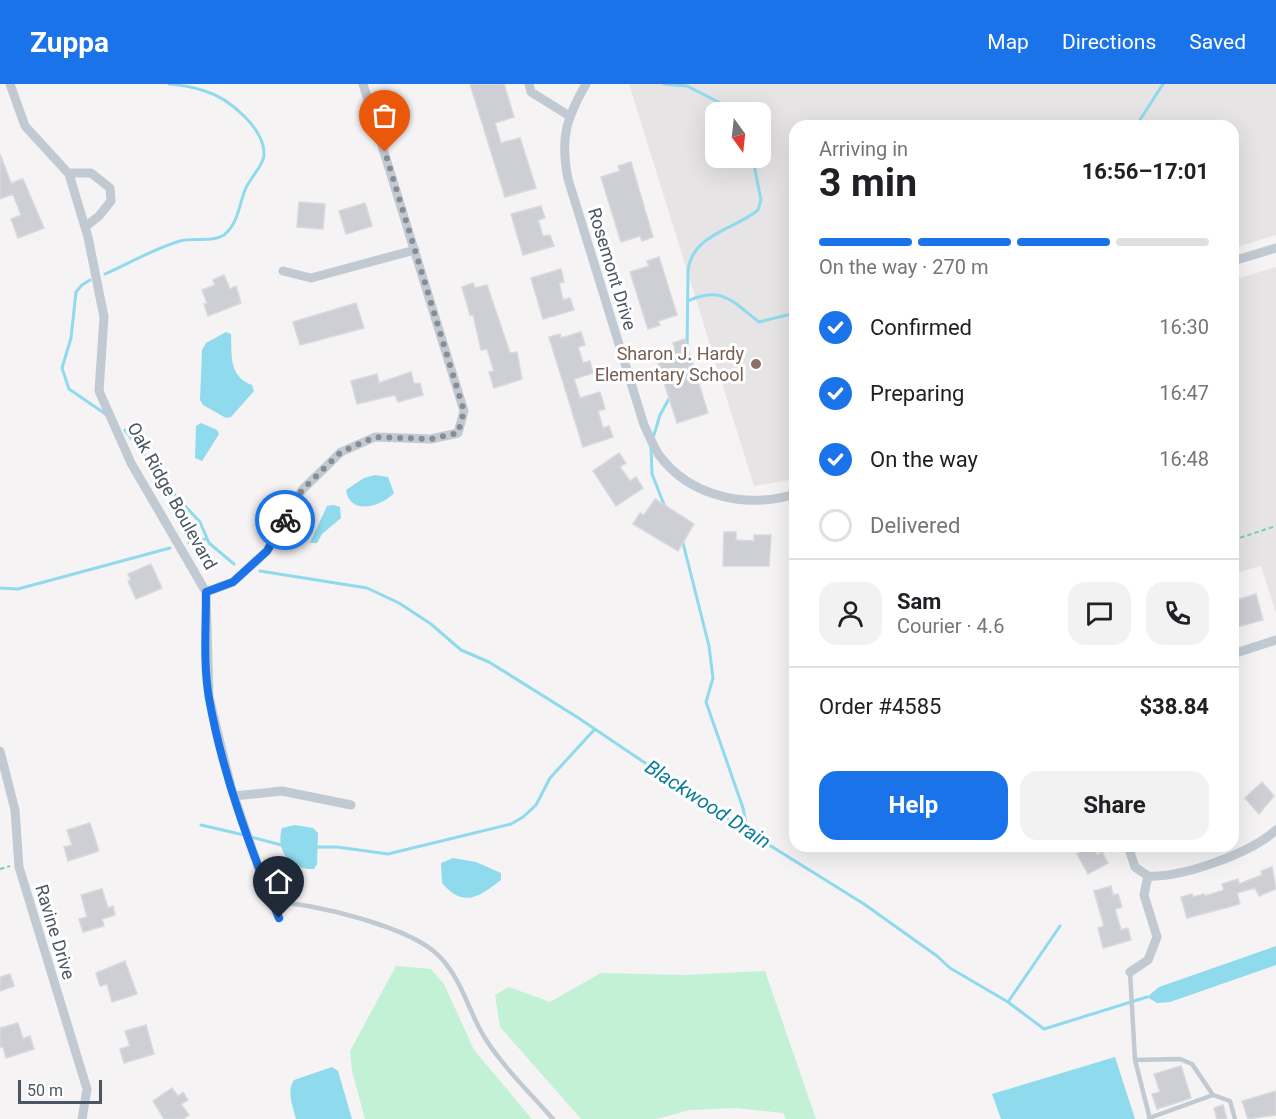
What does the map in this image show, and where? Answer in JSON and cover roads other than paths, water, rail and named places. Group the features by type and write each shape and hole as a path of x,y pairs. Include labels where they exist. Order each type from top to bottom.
{"street":[{"name":"Oak Ridge Boulevard","path":"10,84 25,126 68,173 85,227 104,317 99,390 131,463 206,592 209,697 234,796 279,918"},
{"path":"206,592 233,582 267,551 302,490 341,452 375,437 431,439 458,433 464,411 363,84"},
{"path":"529,84 531,92 568,115"},
{"name":"Rosemont Drive","path":"586,84 568,115 563,155 568,179 644,425 660,455 684,478 704,491 728,499 770,500 789,495"},
{"path":"68,173 92,173 110,188 111,201 99,216 85,227"},
{"path":"1239,259 1276,248"},
{"path":"283,271 311,278 415,250"},
{"path":"1239,652 1276,640"},
{"name":"Ravine Drive","path":"0,752 15,810 19,867 87,1089 82,1119"},
{"path":"234,796 282,791 351,805"},
{"path":"1130,852 1135,867 1148,876 1165,878 1244,852 1262,843 1276,830"},
{"path":"1130,972 1148,960 1157,937 1144,895 1148,876"}],"lane":[{"path":"273,902 295,903 316,908 403,933 438,954 456,978 492,1047 554,1119"},
{"path":"1130,972 1135,1060 1150,1119 1213,1095"},
{"path":"1135,1060 1180,1059 1192,1064 1213,1095 1230,1101 1235,1119"}],"water":[{"path":"226,332 231,334 235,370 244,381 252,385 254,391 231,417 226,418 203,405 200,400 202,350 206,343"},
{"path":"201,423 217,430 219,434 202,461 195,458 196,426"},
{"path":"375,475 388,477 394,493 374,505 360,506 353,503 346,490 364,478"},
{"path":"327,506 340,507 341,518 322,534 317,543 310,543"},
{"path":"295,825 313,828 318,833 317,864 314,869 292,863 283,851 280,836 282,828"},
{"path":"453,858 476,862 501,873 501,880 479,895 465,898 458,896 442,883 441,863"},
{"path":"1276,946 1276,965 1170,1002 1157,1003 1147,997 1159,987"},
{"path":"1115,1057 1135,1119 1001,1119 992,1094"},
{"path":"332,1067 338,1071 352,1119 296,1119 290,1094 294,1080"}],"waterway":[{"path":"105,274 170,244 180,241 214,239 224,235 229,231 238,214 247,186 263,159 263,145 258,135 252,125 234,107 205,91 169,84"},
{"path":"664,84 687,86 718,102"},
{"path":"1140,120 1163,84"},
{"path":"687,352 688,271 691,259 706,241 758,210 761,200 755,168"},
{"path":"90,280 76,292 71,338 62,368 69,389 107,415"},
{"path":"688,301 700,296 719,295 734,302 759,322 789,314"},
{"path":"653,438 660,415 670,397"},
{"path":"125,430 173,493 200,522 209,543 234,564"},
{"path":"651,447 652,474 665,507"},
{"name":"Blackwood Drain","path":"189,543 205,539"},
{"path":"682,539 709,646 713,678 706,702 743,808 747,829"},
{"name":"Blackwood Drain","path":"0,588 18,589 170,548"},
{"name":"Blackwood Drain","path":"260,571 367,588 399,603 431,624 461,650 489,662 577,717 737,825 864,904 937,956 950,968 1008,1002 1044,1029 1147,997"},
{"path":"312,847 337,847 388,854 511,824 536,805 550,778 594,730"},
{"path":"201,825 244,835"},
{"path":"251,837 285,846"},
{"path":"1008,1002 1060,926"}],"place":[{"name":"Sharon J. Hardy Elementary School","path":"756,364"}]}
